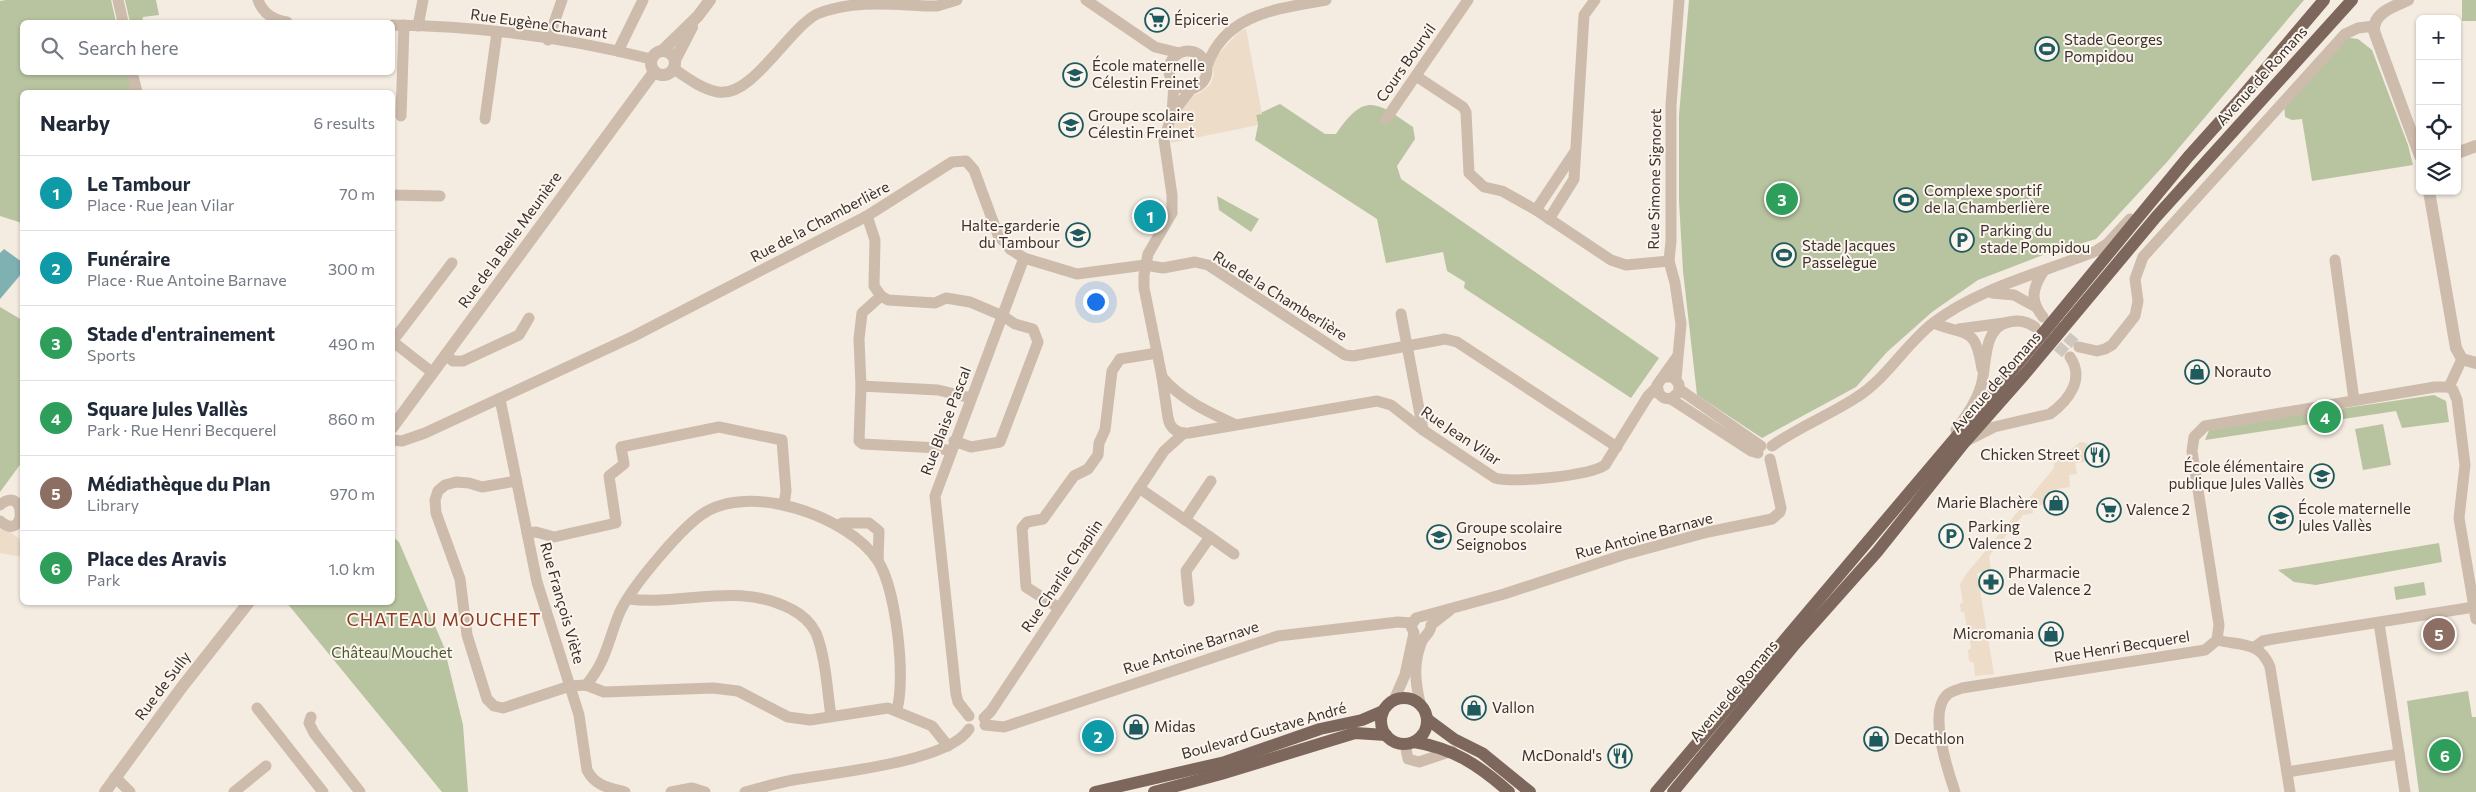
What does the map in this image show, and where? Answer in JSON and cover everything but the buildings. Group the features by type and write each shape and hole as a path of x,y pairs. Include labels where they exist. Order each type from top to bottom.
{"main road":[{"name":"Avenue de Romans","path":"1656,792 2074,298 2188,157 2324,0"},
{"name":"Avenue de Romans","path":"1673,792 1796,643 1882,546 1964,443 2024,375 2156,217 2352,0"},
{"path":"1394,700 1407,697 1420,703 1427,719 1454,739 1482,753 1530,792"},
{"name":"Boulevard Gustave André","path":"1095,792 1225,762 1320,729 1362,720 1383,711 1394,700"},
{"path":"1383,711 1381,723 1386,735"},
{"path":"1410,743 1426,728 1427,719"},
{"name":"Boulevard Gustave André","path":"1154,792 1221,774 1355,733 1386,735 1391,740 1437,745 1478,766 1509,792"}],"street":[{"path":"118,0 123,20"},
{"path":"418,26 424,0"},
{"path":"548,40 562,0"},
{"path":"618,51 642,0"},
{"path":"698,16 674,64 664,75 654,72 651,68 651,59 654,54 664,50 698,16 710,0"},
{"path":"664,50 673,55 674,64 711,90 729,92 745,85 798,26 818,13 844,3 860,1 888,1 937,6 957,0"},
{"path":"1086,0 1155,48 1169,67 1170,76 1174,83 1185,89 1191,89"},
{"path":"1155,48 1179,53 1194,52 1216,44 1238,25 1257,15 1326,0"},
{"name":"Cours Bourvil","path":"1386,119 1468,0"},
{"path":"1549,219 1574,178 1574,153 1584,15 1595,0"},
{"name":"Rue Simone Signoret","path":"1663,377 1677,357 1680,347 1681,324 1675,283 1669,261 1671,241 1671,105 1679,0"},
{"path":"2408,0 2379,15 2374,26 2390,76 2418,150"},
{"path":"259,3 276,20"},
{"path":"398,25 401,116"},
{"name":"Rue Eugène Chavant","path":"398,25 497,32 618,51 651,59"},
{"path":"2079,347 2096,351 2112,344 2130,324 2137,310 2135,279 2144,257 2345,34 2358,28 2374,26"},
{"path":"484,119 497,32"},
{"path":"1172,114 1191,89 1204,81 1207,66 1216,44"},
{"path":"1194,52 1200,55 1207,66"},
{"path":"1169,67 1179,53"},
{"name":"Rue de la Belle Meunière","path":"395,424 654,72"},
{"path":"133,75 136,90"},
{"path":"1416,76 1463,107 1466,112 1470,172 1475,180 1484,187 1502,191 1536,210 1611,260 1626,265 1669,261"},
{"path":"1174,83 1172,114 1164,140 1172,195 1172,212 1154,242 1145,265 1144,288 1162,377 1168,418 1172,428 1189,432 1202,418 1200,408"},
{"path":"2461,152 2476,146"},
{"path":"1536,210 1574,153"},
{"path":"1764,448 1678,384 1672,377 1663,377 1658,381 1656,388 1658,394 1751,451 1764,448 1858,397 1884,374 1934,323 1967,302 2103,248 2188,157"},
{"name":"Rue de la Chamberlière","path":"395,440 402,441 425,433 632,337 867,216 952,162 966,161 974,170 998,235 1010,249 1024,258 1077,274 1145,265 1163,268 1195,262 1208,265 1345,355 1353,356 1445,340 1457,342 1617,447"},
{"path":"395,195 440,196"},
{"path":"2429,195 2452,332 2462,359 2448,387"},
{"path":"867,216 875,240 874,286 881,296 898,300 935,303 946,298 970,302 1003,316 1015,324 1033,328 1038,342 1000,442 971,447 952,446 939,448 863,444 859,441 861,386 859,339 862,313 881,296"},
{"name":"Rue Blaise Pascal","path":"969,716 958,702 956,694 935,496 952,446 1024,258"},
{"path":"2335,260 2354,400"},
{"path":"395,338 452,263"},
{"path":"2043,272 2033,290 2036,307 2043,317"},
{"path":"1988,294 2014,295 2036,307"},
{"path":"1400,314 1423,430"},
{"path":"446,355 454,361 463,361 519,334 529,318"},
{"path":"1959,330 2021,321 2035,327"},
{"path":"1934,323 1968,334 1974,341 1984,376"},
{"path":"1934,464 1976,401 1984,376 1992,335 2005,323"},
{"path":"395,343 433,372"},
{"path":"1059,608 1026,587 1022,528 1027,522 1043,519 1074,476 1088,469 1098,455 1099,443 1105,430 1112,371 1120,359 1157,353"},
{"name":"Rue Simone Signoret","path":"1677,357 1678,384"},
{"path":"1964,443 1994,427 2043,416 2058,409 2076,385 2076,371 2070,357"},
{"path":"2462,359 2476,363"},
{"path":"1162,377 1186,399 1195,402 1200,408 1234,424"},
{"path":"1643,406 1677,395 1678,384"},
{"path":"861,386 938,390 971,398"},
{"path":"2290,792 2270,667 2262,653 2255,647 2217,640 2219,625 2192,450 2194,437 2205,426 2212,423 2435,387 2448,387 2453,390 2457,400 2470,484 2459,518 2476,619"},
{"name":"Rue Jean Vilar","path":"1189,432 1377,401 1391,405 1423,430 1486,473 1504,480 1528,480 1600,468 1617,447 1648,396 1656,388"},
{"name":"Rue François Viète","path":"500,398 537,582 583,734 587,770 591,778 600,785 625,792"},
{"path":"1168,418 1172,404 1186,399"},
{"name":"Rue Charlie Chaplin","path":"1164,450 1168,418"},
{"path":"527,533 536,532 554,537 616,523 609,476 624,464 622,447 719,428 782,440 786,491 784,505"},
{"name":"Rue Charlie Chaplin","path":"984,721 1164,450 1189,432"},
{"name":"Rue Antoine Barnave","path":"1428,621 1449,610 1623,555 1708,532 1772,519 1780,512 1781,508 1770,459 1761,458 1764,448"},
{"path":"516,481 482,487 469,483 456,482 445,484 438,491 435,500 436,513 460,579 467,635 487,700 494,706 504,708 570,686 586,685 604,692 714,688 738,691 798,720 810,720 878,709 896,710 932,726 948,746"},
{"path":"1185,520 1211,481"},
{"path":"1139,488 1234,554"},
{"path":"0,505 19,498"},
{"path":"586,685 599,670 620,611 629,599 675,540 702,514 723,504 754,500 784,505 838,526 878,561"},
{"path":"0,521 9,526 20,521"},
{"path":"838,526 842,523 869,523 879,531 878,561 894,605 896,625 901,696 896,710"},
{"path":"1189,601 1186,571 1210,537"},
{"path":"629,599 646,601 722,594 743,595 783,605 796,612 812,627 820,645 831,716"},
{"name":"Rue de Sully","path":"105,792 247,605"},
{"path":"2255,647 2263,641 2273,639 2474,607"},
{"path":"1417,630 1430,632 1428,621 1416,618 1415,666 1420,703"},
{"name":"Rue Antoine Barnave","path":"984,721 1004,727 1278,636 1404,621 1417,630"},
{"path":"2379,622 2405,792"},
{"path":"1394,700 1405,675 1417,630"},
{"name":"Rue Henri Becquerel","path":"1955,792 1946,763 1939,722 1940,707 1948,694 1962,688 2205,650 2217,640"},
{"path":"257,708 323,792"},
{"path":"976,713 984,721 980,731 976,732 969,729 966,722 969,716 976,713"},
{"path":"311,717 309,723 314,733 360,792"},
{"path":"745,792 791,781 925,755 960,740 969,729"},
{"path":"1410,743 1408,759 1419,762 1452,751"},
{"path":"2287,772 2399,754"},
{"path":"234,792 266,766"},
{"path":"115,778 130,792"},
{"path":"671,792 692,788 705,792"}],"green space":[{"path":"111,0 116,20 20,20 20,75 128,75 131,90 20,90 20,222 0,216 0,1"},
{"path":"125,0 156,0 159,15 143,17 142,20 130,20"},
{"name":"Complexe sportif de la Chamberlière","path":"1689,0 2304,0 2167,162 2096,239 2043,255 1978,280 1932,312 1887,352 1856,387 1762,438 1697,395 1683,271 1679,201 1679,115"},
{"path":"2462,0 2476,0 2476,21 2462,21"},
{"path":"2344,37 2358,39 2372,50 2408,145 2413,165 2312,181 2302,119 2292,120 2285,117 2284,103"},
{"path":"1280,104 1325,134 1336,134 1355,111 1364,106 1372,105 1390,111 1413,127 1415,139 1397,166 1401,179 1659,358 1631,398 1464,288 1465,282 1447,271 1443,252 1386,263 1377,219 1255,140 1258,125 1256,115"},
{"path":"1217,196 1259,219 1251,232 1219,210"},
{"path":"0,307 20,319 20,465 0,492"},
{"path":"2434,395 2446,401 2449,422 2402,428 2396,411 2205,440 2210,428"},
{"path":"2383,424 2391,465 2363,470 2355,429"},
{"name":"Château Mouchet","path":"395,539 399,542 444,647 463,725 468,792 442,792 289,605 395,605"},
{"path":"2439,543 2442,562 2316,585 2294,582 2278,570"},
{"path":"2424,582 2426,595 2396,600 2394,587"},
{"path":"2468,691 2472,717 2476,717 2476,792 2419,792 2407,701"}],"shaded area":[{"path":"1246,29 1262,114 1256,115 1258,125 1170,143 1180,108 1191,96 1200,93 1210,85 1214,75 1212,61 1239,32"},
{"path":"2080,442 2087,443 2090,461 2075,463 2077,474 2069,475 2070,487 2057,489 2058,495 2045,498 2046,504 2032,507 2033,513 2023,515 1989,556 1991,571 1977,573 1994,674 1975,676 1974,663 1969,661 1968,650 1971,649 1969,636 1966,636 1964,628 1967,627 1964,612 1961,612 1960,604 1963,603 1960,584 2054,468 2054,464"},
{"path":"0,529 10,532 20,540 20,557 0,553"}],"water":[{"path":"4,249 20,261 20,275 0,299 0,253"}],"tunnel":[{"path":"2054,326 2079,347"},
{"path":"2045,335 2070,357"}],"place":[{"name":"Épicerie","path":"1157,20"},
{"name":"Stade Georges Pompidou","path":"2047,49"},
{"name":"École maternelle Célestin Freinet","path":"1075,75"},
{"name":"Groupe scolaire Célestin Freinet","path":"1071,125"},
{"name":"Stade d'entrainement","path":"1782,199"},
{"name":"Complexe sportif de la Chamberlière","path":"1906,200"},
{"name":"Le Tambour","path":"1150,216"},
{"name":"Halte-garderie du Tambour","path":"1078,235"},
{"name":"Parking du stade Pompidou","path":"1962,240"},
{"name":"Stade Jacques Passelègue","path":"1784,255"},
{"name":"Norauto","path":"2197,372"},
{"name":"Square Jules Vallès","path":"2325,417"},
{"name":"Chicken Street","path":"2097,455"},
{"name":"École élémentaire publique Jules Vallès","path":"2322,476"},
{"name":"Marie Blachère","path":"2056,503"},
{"name":"Valence 2","path":"2109,510"},
{"name":"École maternelle Jules Vallès","path":"2281,518"},
{"name":"Parking Valence 2","path":"1951,536"},
{"name":"Groupe scolaire Seignobos","path":"1439,537"},
{"name":"Pharmacie de Valence 2","path":"1991,582"},
{"name":"Micromania","path":"2051,634"},
{"name":"Médiathèque du Plan","path":"2439,634"},
{"name":"Vallon","path":"1474,708"},
{"name":"Midas","path":"1136,727"},
{"name":"Funéraire","path":"1098,736"},
{"name":"Decathlon","path":"1876,739"},
{"name":"Place des Aravis","path":"2445,755"},
{"name":"McDonald's","path":"1620,756"}],"district":[{"name":"CHATEAU MOUCHET","path":"444,620"}]}
